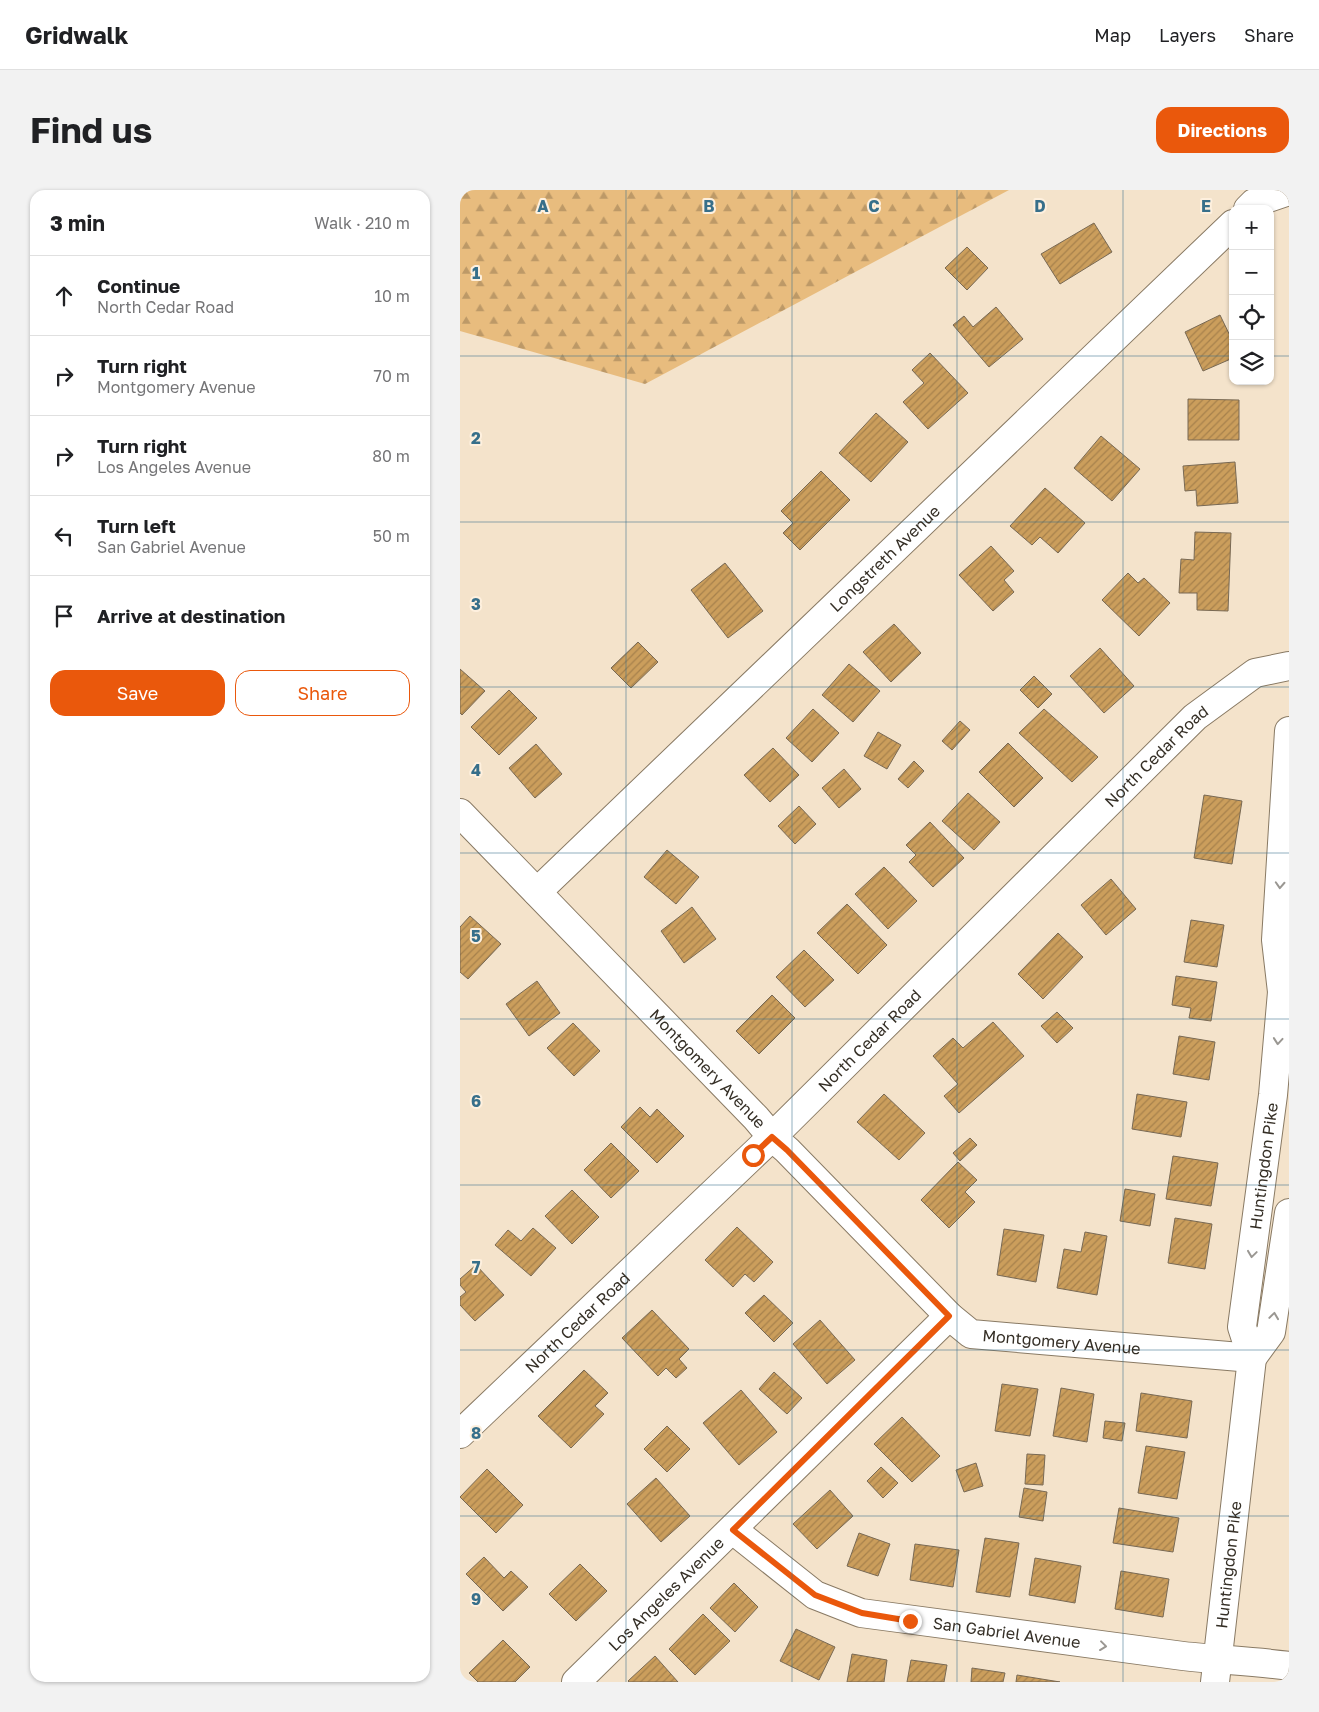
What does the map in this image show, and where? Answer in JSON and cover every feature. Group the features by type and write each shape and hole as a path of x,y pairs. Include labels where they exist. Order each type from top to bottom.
{"street":[{"path":"1252,205 1289,190"},
{"name":"Longstreth Avenue","path":"537,892 1229,228"},
{"name":"North Cedar Road","path":"460,1434 772,1137 1195,717 1255,673 1289,666"},
{"name":"Huntingdon Pike","path":"1216,1671 1252,1358 1242,1327 1286,983 1276,940 1289,731"},
{"name":"Montgomery Avenue","path":"460,813 772,1137 787,1150 949,1316 971,1334 1252,1358"},
{"name":"Huntingdon Pike","path":"1252,1358 1272,1332 1289,1213"},
{"name":"Los Angeles Avenue","path":"576,1682 949,1316"},
{"name":"San Gabriel Avenue","path":"733,1530 815,1595 862,1613 1216,1671 1251,1661 1289,1666"}],"green space":[{"path":"460,190 1009,190 645,384 460,331"}],"building":[{"path":"1094,223 1112,252 1060,284 1041,254"},
{"path":"967,247 988,268 967,290 945,268"},
{"path":"996,307 1023,339 989,367 953,325 964,316 973,327"},
{"path":"1220,315 1229,334 1229,360 1203,371 1185,332"},
{"path":"930,353 968,393 928,429 903,402 924,383 912,370"},
{"path":"1188,399 1239,400 1239,440 1188,440"},
{"path":"876,413 908,442 871,482 839,453"},
{"path":"1101,436 1140,469 1112,501 1074,468"},
{"path":"1235,462 1238,503 1197,506 1196,490 1185,491 1183,466"},
{"path":"821,471 850,500 800,550 783,533 793,523 781,511"},
{"path":"1045,488 1085,523 1058,553 1040,537 1032,545 1010,526"},
{"path":"1195,532 1231,533 1228,611 1197,610 1197,593 1179,593 1181,559 1194,560"},
{"path":"991,546 1014,571 1004,580 1014,592 993,611 959,575"},
{"path":"725,563 763,611 728,638 691,590"},
{"path":"1128,573 1138,583 1144,578 1170,603 1139,636 1102,600"},
{"path":"894,624 921,653 891,682 863,652"},
{"path":"638,642 658,662 631,688 611,668"},
{"path":"1100,648 1134,686 1104,713 1070,676"},
{"path":"849,664 880,691 853,722 822,695"},
{"path":"460,669 485,691 462,715 460,713"},
{"path":"1034,676 1052,694 1038,708 1020,690"},
{"path":"509,690 537,718 499,755 471,727"},
{"path":"813,709 839,733 812,762 786,738"},
{"path":"1044,709 1098,757 1072,782 1019,733"},
{"path":"960,721 970,730 952,750 942,741"},
{"path":"878,732 901,745 887,769 864,756"},
{"path":"1008,743 1043,778 1014,807 979,772"},
{"path":"536,744 562,774 535,798 509,768"},
{"path":"773,748 799,775 770,802 744,775"},
{"path":"914,761 924,771 908,788 898,779"},
{"path":"844,769 861,789 839,808 822,788"},
{"path":"968,793 1000,822 974,850 942,821"},
{"path":"1204,795 1242,801 1232,864 1194,858"},
{"path":"799,806 816,824 795,844 778,826"},
{"path":"930,822 964,858 933,887 909,862 916,855 906,845"},
{"path":"667,850 699,877 676,904 644,877"},
{"path":"884,867 917,901 888,929 855,894"},
{"path":"1111,879 1136,909 1106,935 1081,905"},
{"path":"847,904 887,945 858,974 817,933"},
{"path":"692,907 716,939 684,963 661,931"},
{"path":"470,916 501,944 468,979 460,972 460,927"},
{"path":"1191,920 1224,925 1217,967 1184,962"},
{"path":"1058,933 1083,957 1043,999 1018,974"},
{"path":"804,950 834,980 805,1007 776,977"},
{"path":"1176,976 1217,982 1211,1021 1189,1018 1191,1008 1172,1005"},
{"path":"537,981 560,1013 529,1036 506,1004"},
{"path":"772,995 795,1018 759,1054 736,1031"},
{"path":"1057,1012 1073,1028 1057,1043 1041,1026"},
{"path":"993,1022 1024,1056 959,1113 944,1096 958,1084 933,1056 953,1038 963,1048"},
{"path":"573,1023 600,1051 574,1076 547,1048"},
{"path":"1179,1036 1215,1042 1209,1080 1173,1074"},
{"path":"884,1094 925,1133 899,1160 857,1122"},
{"path":"1137,1094 1187,1102 1181,1137 1132,1129"},
{"path":"640,1107 650,1117 657,1109 684,1136 657,1163 621,1127"},
{"path":"970,1138 977,1145 960,1161 953,1153"},
{"path":"611,1143 639,1171 611,1198 584,1170"},
{"path":"1173,1156 1218,1163 1211,1206 1166,1199"},
{"path":"958,1162 977,1180 965,1192 975,1202 949,1228 921,1200"},
{"path":"1125,1189 1155,1194 1150,1226 1120,1221"},
{"path":"572,1190 599,1217 572,1244 545,1216"},
{"path":"1175,1218 1212,1224 1205,1269 1168,1263"},
{"path":"737,1227 773,1262 754,1282 745,1274 733,1287 705,1260"},
{"path":"533,1228 556,1248 531,1276 495,1245 508,1230 521,1241"},
{"path":"1004,1229 1044,1235 1036,1282 997,1275"},
{"path":"1085,1232 1107,1236 1097,1295 1057,1288 1064,1249 1081,1252"},
{"path":"476,1265 504,1295 475,1321 460,1305 460,1297 466,1292 460,1285 460,1279"},
{"path":"764,1295 793,1323 774,1342 745,1313"},
{"path":"652,1310 689,1349 679,1359 687,1368 676,1378 666,1368 658,1376 622,1338"},
{"path":"820,1320 855,1360 827,1384 793,1344"},
{"path":"584,1370 608,1393 595,1406 604,1414 571,1448 538,1416"},
{"path":"774,1372 802,1398 787,1414 759,1389"},
{"path":"1002,1384 1038,1389 1030,1436 995,1431"},
{"path":"1061,1388 1094,1394 1087,1442 1053,1436"},
{"path":"741,1390 777,1432 739,1465 703,1423"},
{"path":"1141,1393 1192,1401 1187,1438 1136,1431"},
{"path":"902,1417 940,1456 912,1482 874,1444"},
{"path":"1105,1421 1125,1423 1122,1441 1103,1438"},
{"path":"667,1426 690,1449 667,1472 644,1449"},
{"path":"1146,1446 1185,1452 1177,1499 1138,1493"},
{"path":"1027,1454 1045,1455 1043,1485 1025,1484"},
{"path":"976,1463 983,1486 964,1492 956,1470"},
{"path":"881,1467 898,1483 883,1498 867,1481"},
{"path":"487,1469 523,1505 496,1533 460,1497"},
{"path":"656,1478 690,1516 661,1542 627,1504"},
{"path":"1024,1488 1047,1492 1043,1521 1019,1517"},
{"path":"830,1490 853,1516 817,1549 793,1524"},
{"path":"1119,1508 1179,1518 1173,1552 1113,1543"},
{"path":"859,1533 890,1544 878,1576 847,1566"},
{"path":"985,1538 1019,1543 1010,1597 976,1592"},
{"path":"915,1544 959,1550 953,1587 910,1580"},
{"path":"484,1557 504,1578 511,1571 528,1587 503,1611 466,1574"},
{"path":"1035,1558 1081,1566 1075,1603 1029,1595"},
{"path":"580,1564 607,1591 576,1621 549,1594"},
{"path":"1121,1571 1169,1579 1163,1617 1115,1609"},
{"path":"734,1583 758,1607 735,1632 710,1608"},
{"path":"703,1614 730,1641 695,1675 669,1649"},
{"path":"796,1629 835,1647 819,1680 780,1661"},
{"path":"503,1640 530,1667 515,1682 478,1682 469,1673"},
{"path":"852,1654 887,1660 884,1682 847,1682"},
{"path":"655,1656 678,1682 628,1681"},
{"path":"911,1660 947,1665 944,1682 907,1682"},
{"path":"972,1668 1005,1673 1003,1682 971,1682"},
{"path":"1017,1675 1060,1682 1016,1682"}],"route":[{"path":"753,1155 772,1137 787,1150 949,1316 733,1530 815,1595 862,1613 910,1621"}]}
